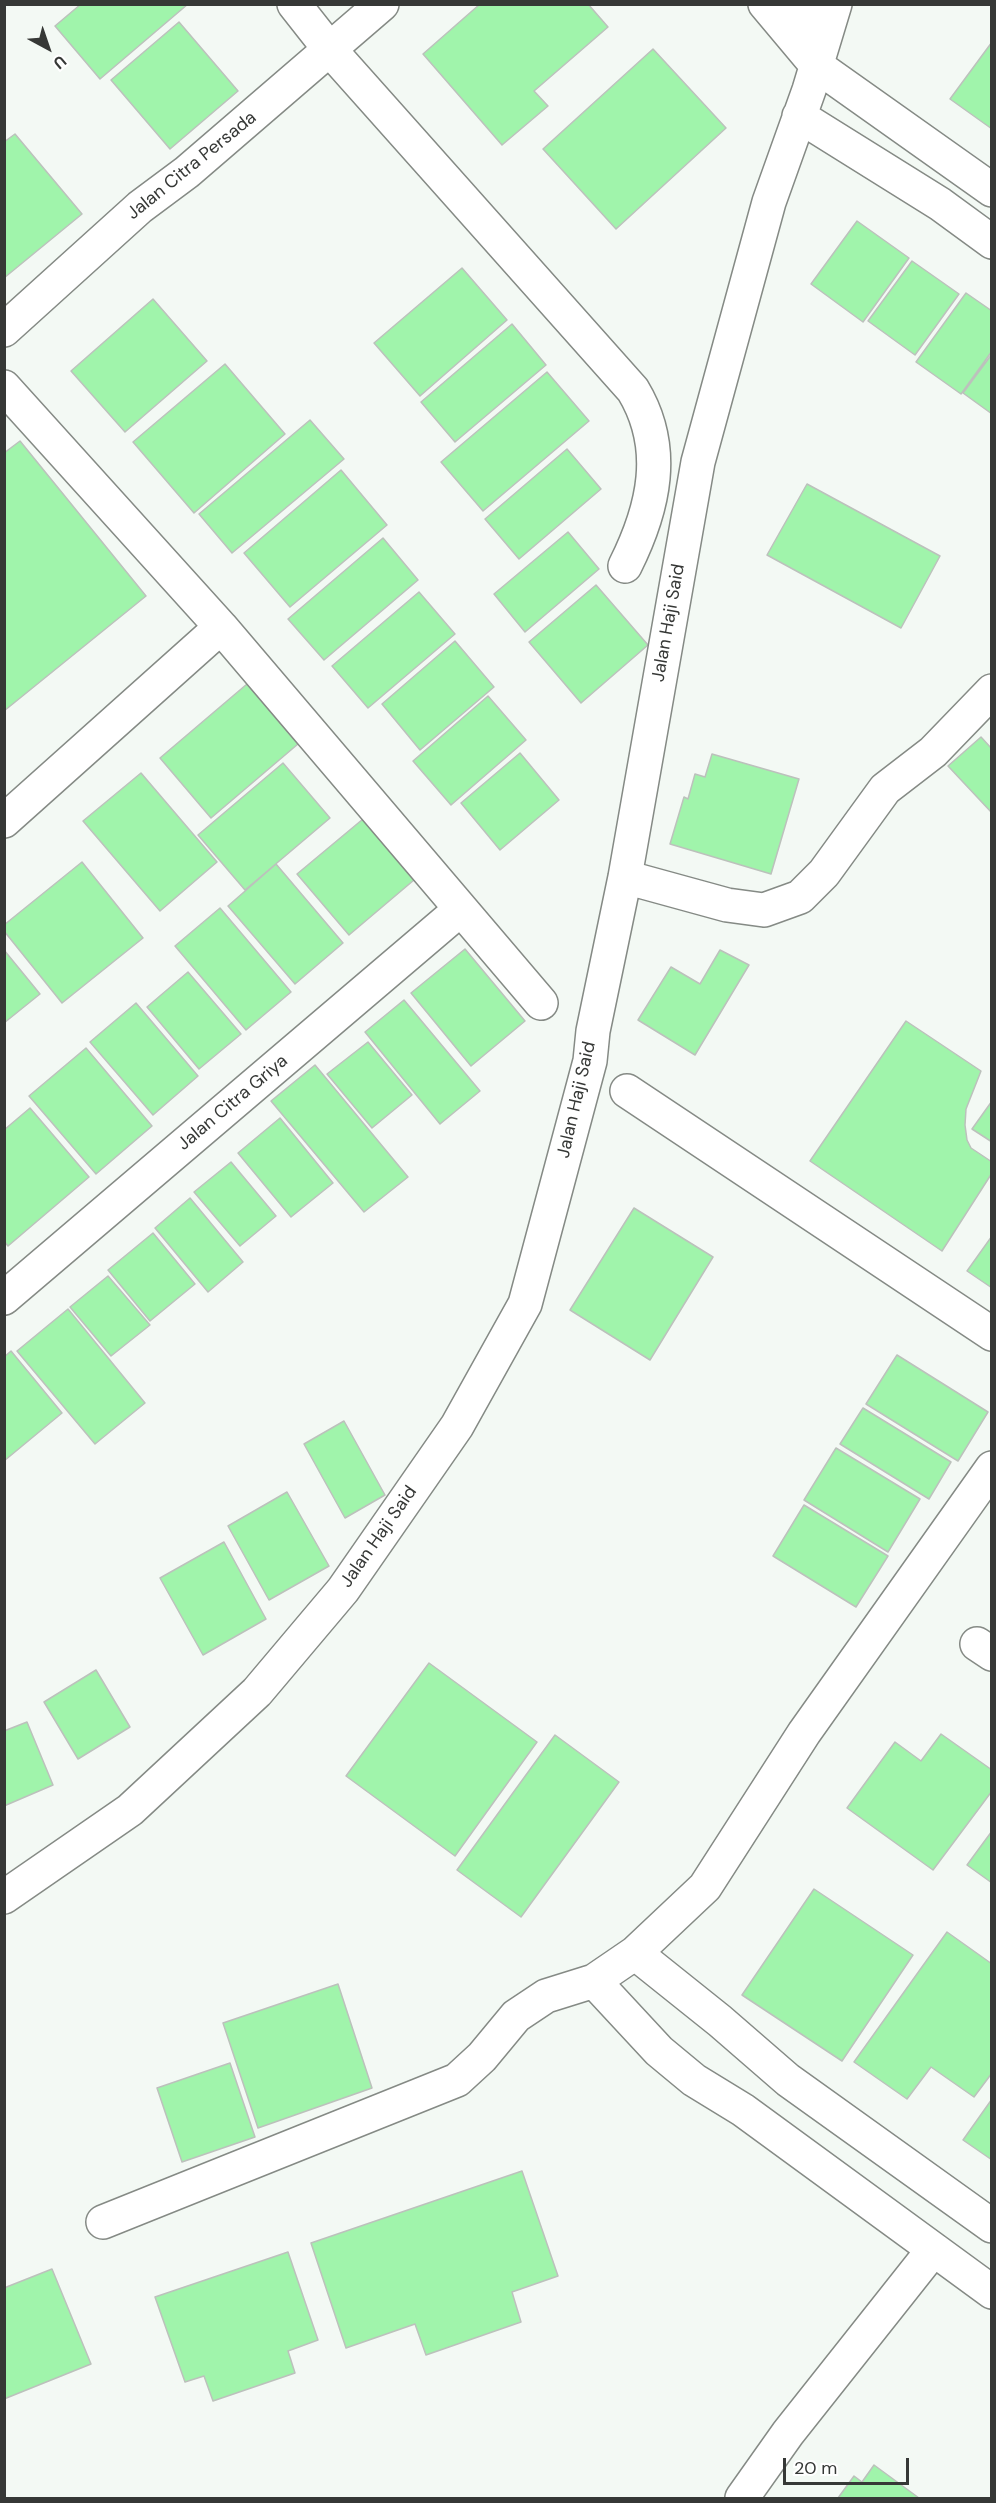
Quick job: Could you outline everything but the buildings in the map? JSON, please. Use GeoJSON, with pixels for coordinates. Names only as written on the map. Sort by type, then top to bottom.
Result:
{"type":"FeatureCollection","features":[{"type":"Feature","properties":{"kind":"street"},"geometry":{"type":"LineString","coordinates":[[294,4],[331,51],[633,390],[645,410],[652,436],[655,470],[638,540],[625,566]]}},
{"type":"Feature","properties":{"kind":"street","name":"Jalan Citra Persada"},"geometry":{"type":"LineString","coordinates":[[4,330],[140,207],[187,172],[331,51],[382,4]]}},
{"type":"Feature","properties":{"kind":"street"},"geometry":{"type":"LineString","coordinates":[[765,4],[992,190]]}},
{"type":"Feature","properties":{"kind":"street"},"geometry":{"type":"LineString","coordinates":[[799,4],[821,51]]}},
{"type":"Feature","properties":{"kind":"street","name":"Jalan Haji Said"},"geometry":{"type":"LineString","coordinates":[[4,1897],[130,1810],[257,1692],[343,1590],[457,1426],[525,1304],[590,1060],[593,1031],[625,877],[698,462],[769,202],[835,4]]}},
{"type":"Feature","properties":{"kind":"street"},"geometry":{"type":"LineString","coordinates":[[799,116],[940,204],[992,242]]}},
{"type":"Feature","properties":{"kind":"street"},"geometry":{"type":"LineString","coordinates":[[4,387],[221,627],[542,1003]]}},
{"type":"Feature","properties":{"kind":"street"},"geometry":{"type":"LineString","coordinates":[[4,821],[221,627]]}},
{"type":"Feature","properties":{"kind":"street"},"geometry":{"type":"LineString","coordinates":[[625,877],[727,905],[764,910],[800,897],[824,873],[885,789],[933,752],[992,690]]}},
{"type":"Feature","properties":{"kind":"street","name":"Jalan Citra Griya"},"geometry":{"type":"LineString","coordinates":[[4,1298],[461,909]]}},
{"type":"Feature","properties":{"kind":"street"},"geometry":{"type":"LineString","coordinates":[[627,1091],[992,1334]]}},
{"type":"Feature","properties":{"kind":"street"},"geometry":{"type":"LineString","coordinates":[[103,2222],[457,2080],[482,2057],[516,2016],[546,1996],[594,1981],[635,1953],[705,1887],[804,1733],[992,1468]]}},
{"type":"Feature","properties":{"kind":"street"},"geometry":{"type":"LineString","coordinates":[[635,1953],[720,2021],[788,2080],[992,2226]]}},
{"type":"Feature","properties":{"kind":"street"},"geometry":{"type":"LineString","coordinates":[[594,1981],[659,2051],[694,2080],[743,2110],[992,2292]]}},
{"type":"Feature","properties":{"kind":"street"},"geometry":{"type":"LineString","coordinates":[[742,2499],[788,2433],[933,2250]]}}]}
